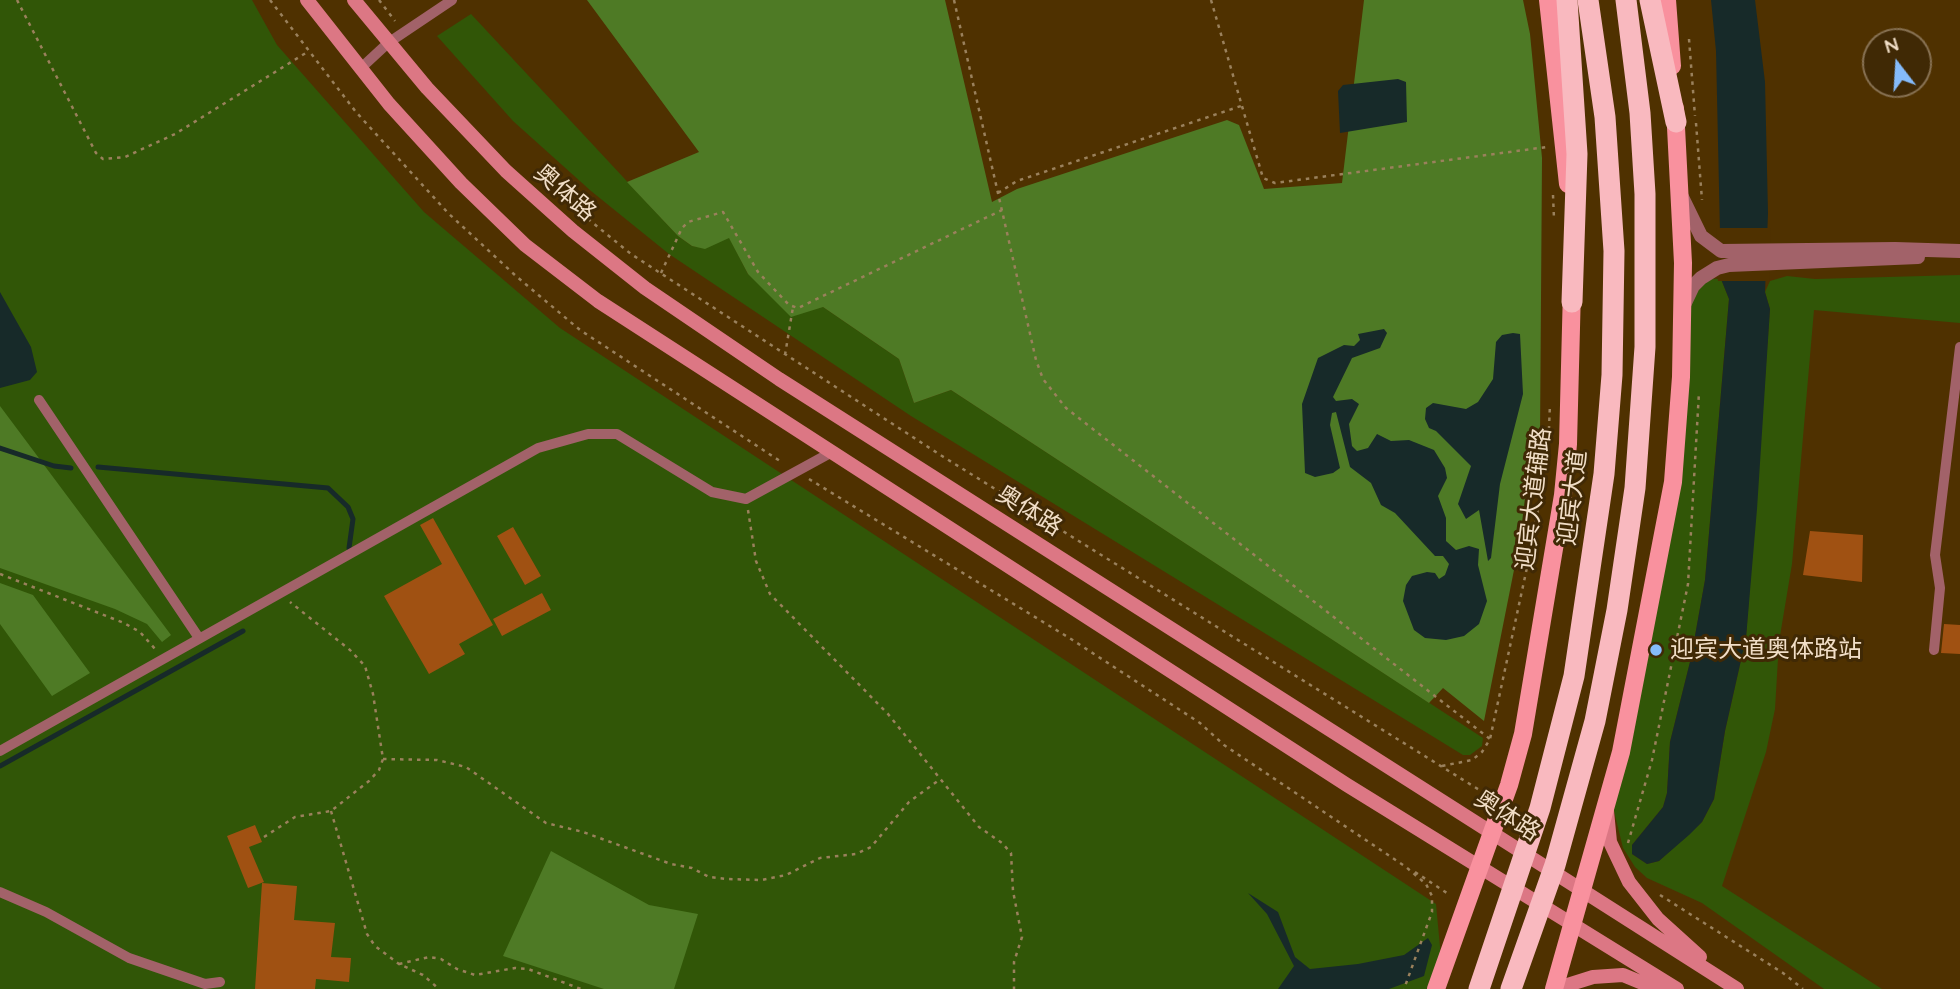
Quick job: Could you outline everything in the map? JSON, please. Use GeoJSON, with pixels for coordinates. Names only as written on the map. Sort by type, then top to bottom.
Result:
{"type":"FeatureCollection","features":[{"type":"Feature","properties":{"kind":"highway"},"geometry":{"type":"LineString","coordinates":[[1567,0],[1574,75],[1577,154],[1572,302]]}},
{"type":"Feature","properties":{"kind":"highway","name":"迎宾大道"},"geometry":{"type":"LineString","coordinates":[[1479,989],[1540,808],[1574,676],[1604,474],[1612,375],[1614,251],[1605,117],[1588,0]]}},
{"type":"Feature","properties":{"kind":"highway"},"geometry":{"type":"LineString","coordinates":[[1511,989],[1555,866],[1595,721],[1618,611],[1635,488],[1645,347],[1645,194],[1640,113],[1626,0]]}},
{"type":"Feature","properties":{"kind":"highway"},"geometry":{"type":"LineString","coordinates":[[1650,0],[1676,122]]}},
{"type":"Feature","properties":{"kind":"main road"},"geometry":{"type":"LineString","coordinates":[[307,0],[389,104],[461,183],[525,245],[598,300],[1332,776],[1677,989]]}},
{"type":"Feature","properties":{"kind":"main road","name":"奥体路"},"geometry":{"type":"LineString","coordinates":[[354,0],[388,43],[506,171],[573,231],[645,288],[779,379],[1733,986]]}},
{"type":"Feature","properties":{"kind":"main road","name":"迎宾大道辅路"},"geometry":{"type":"LineString","coordinates":[[1436,989],[1502,804],[1523,734],[1563,495],[1568,444],[1572,302],[1565,145],[1548,0]]}},
{"type":"Feature","properties":{"kind":"main road"},"geometry":{"type":"LineString","coordinates":[[1555,989],[1606,811],[1638,677],[1667,526],[1681,377],[1682,197],[1667,0]]}},
{"type":"Feature","properties":{"kind":"main road"},"geometry":{"type":"LineString","coordinates":[[1606,811],[1610,842],[1629,882],[1658,919],[1733,986]]}},
{"type":"Feature","properties":{"kind":"main road"},"geometry":{"type":"LineString","coordinates":[[1555,989],[1593,977],[1623,975],[1657,989]]}},
{"type":"Feature","properties":{"kind":"street"},"geometry":{"type":"LineString","coordinates":[[1682,197],[1701,236],[1721,251],[1895,248],[1960,252]]}},
{"type":"Feature","properties":{"kind":"street"},"geometry":{"type":"LineString","coordinates":[[1682,310],[1693,286],[1703,276],[1729,265],[1894,259],[1960,252]]}},
{"type":"Feature","properties":{"kind":"lane"},"geometry":{"type":"LineString","coordinates":[[361,68],[388,43],[452,0]]}},
{"type":"Feature","properties":{"kind":"lane"},"geometry":{"type":"LineString","coordinates":[[1934,650],[1940,588],[1935,555],[1960,347]]}},
{"type":"Feature","properties":{"kind":"lane"},"geometry":{"type":"LineString","coordinates":[[39,400],[199,638]]}},
{"type":"Feature","properties":{"kind":"lane"},"geometry":{"type":"LineString","coordinates":[[0,751],[538,447],[588,434],[617,434],[712,492],[746,499],[832,452]]}},
{"type":"Feature","properties":{"kind":"lane"},"geometry":{"type":"LineString","coordinates":[[0,892],[46,912],[139,962],[205,984],[220,982]]}},
{"type":"Feature","properties":{"kind":"path"},"geometry":{"type":"LineString","coordinates":[[17,0],[96,153],[103,159],[125,158],[175,134],[309,51]]}},
{"type":"Feature","properties":{"kind":"path"},"geometry":{"type":"LineString","coordinates":[[379,0],[403,32]]}},
{"type":"Feature","properties":{"kind":"path"},"geometry":{"type":"LineString","coordinates":[[954,0],[1036,360],[1043,379],[1066,408],[1490,739]]}},
{"type":"Feature","properties":{"kind":"path"},"geometry":{"type":"LineString","coordinates":[[1211,0],[1264,178],[1275,183],[1551,147]]}},
{"type":"Feature","properties":{"kind":"path"},"geometry":{"type":"LineString","coordinates":[[1689,37],[1702,203]]}},
{"type":"Feature","properties":{"kind":"path"},"geometry":{"type":"LineString","coordinates":[[998,193],[1017,181],[1242,106]]}},
{"type":"Feature","properties":{"kind":"path"},"geometry":{"type":"LineString","coordinates":[[1553,184],[1554,221]]}},
{"type":"Feature","properties":{"kind":"path"},"geometry":{"type":"LineString","coordinates":[[546,185],[631,254],[785,355],[942,456],[1502,804]]}},
{"type":"Feature","properties":{"kind":"path"},"geometry":{"type":"LineString","coordinates":[[793,307],[807,305],[1002,210]]}},
{"type":"Feature","properties":{"kind":"path"},"geometry":{"type":"LineString","coordinates":[[661,273],[682,228],[688,222],[723,212],[758,272],[793,307]]}},
{"type":"Feature","properties":{"kind":"path"},"geometry":{"type":"LineString","coordinates":[[785,355],[793,307]]}},
{"type":"Feature","properties":{"kind":"path"},"geometry":{"type":"LineString","coordinates":[[1628,846],[1653,760],[1688,584],[1699,386]]}},
{"type":"Feature","properties":{"kind":"path"},"geometry":{"type":"LineString","coordinates":[[1441,766],[1472,760],[1482,752],[1490,739],[1531,549],[1548,452],[1550,401]]}},
{"type":"Feature","properties":{"kind":"path"},"geometry":{"type":"LineString","coordinates":[[746,499],[756,561],[770,594],[888,714],[979,827],[1011,853],[1013,891],[1022,937],[1014,962],[1014,989]]}},
{"type":"Feature","properties":{"kind":"path"},"geometry":{"type":"LineString","coordinates":[[0,574],[124,623],[140,632],[163,659]]}},
{"type":"Feature","properties":{"kind":"path"},"geometry":{"type":"LineString","coordinates":[[264,837],[295,817],[331,811],[363,787],[379,770],[383,759],[373,694],[365,666],[350,650],[298,610],[281,592]]}},
{"type":"Feature","properties":{"kind":"path"},"geometry":{"type":"LineString","coordinates":[[1071,639],[1200,723],[1224,745],[1406,867],[1426,884],[1432,896],[1432,912],[1404,989]]}},
{"type":"Feature","properties":{"kind":"path"},"geometry":{"type":"LineString","coordinates":[[383,759],[437,760],[466,768],[546,823],[583,832],[709,877],[727,879],[762,880],[786,875],[820,858],[856,855],[872,847],[909,802],[939,780]]}},
{"type":"Feature","properties":{"kind":"path"},"geometry":{"type":"LineString","coordinates":[[331,811],[364,927],[375,946],[399,964],[423,975],[439,989]]}},
{"type":"Feature","properties":{"kind":"path"},"geometry":{"type":"LineString","coordinates":[[1657,893],[1783,973],[1803,989]]}},
{"type":"Feature","properties":{"kind":"path"},"geometry":{"type":"LineString","coordinates":[[399,964],[429,957],[441,959],[457,969],[475,975],[515,968],[528,969],[581,989]]}},
{"type":"Feature","properties":{"kind":"green space"},"geometry":{"type":"Polygon","coordinates":[[[0,0],[252,0],[277,45],[424,212],[560,328],[1436,904],[1444,989],[0,989],[0,0]]]}},
{"type":"Feature","properties":{"kind":"green space"},"geometry":{"type":"Polygon","coordinates":[[[587,0],[945,0],[992,202],[1017,189],[1227,120],[1239,125],[1264,189],[1342,183],[1364,0],[1523,0],[1530,34],[1542,158],[1540,439],[1484,721],[1443,688],[1429,703],[951,390],[914,403],[899,359],[823,307],[791,317],[748,274],[729,238],[705,249],[692,246],[678,236],[627,182],[699,152],[587,0]]]}},
{"type":"Feature","properties":{"kind":"green space"},"geometry":{"type":"Polygon","coordinates":[[[471,14],[678,236],[692,246],[705,248],[729,237],[748,274],[823,307],[899,359],[914,403],[951,390],[1483,738],[1482,746],[1470,755],[1463,755],[911,416],[669,254],[591,191],[513,121],[437,36],[471,14]]]}},
{"type":"Feature","properties":{"kind":"green space"},"geometry":{"type":"Polygon","coordinates":[[[1960,275],[1960,323],[1814,310],[1792,564],[1779,642],[1775,709],[1766,752],[1722,886],[1882,989],[1824,989],[1702,903],[1647,878],[1635,867],[1623,848],[1611,799],[1659,570],[1680,284],[1699,278],[1721,279],[1729,299],[1705,580],[1691,658],[1670,742],[1667,793],[1663,807],[1632,845],[1632,854],[1647,864],[1659,861],[1702,822],[1714,799],[1725,731],[1746,638],[1770,309],[1765,292],[1770,281],[1787,276],[1815,279],[1960,275]]]}},
{"type":"Feature","properties":{"kind":"green space"},"geometry":{"type":"Polygon","coordinates":[[[0,406],[171,635],[162,642],[147,624],[115,609],[0,568],[0,406]]]}},
{"type":"Feature","properties":{"kind":"green space"},"geometry":{"type":"Polygon","coordinates":[[[0,583],[33,595],[90,673],[52,696],[0,624],[0,583]]]}},
{"type":"Feature","properties":{"kind":"green space"},"geometry":{"type":"Polygon","coordinates":[[[551,851],[649,905],[698,914],[674,989],[604,989],[503,956],[551,851]]]}},
{"type":"Feature","properties":{"kind":"water"},"geometry":{"type":"Polygon","coordinates":[[[1711,0],[1755,0],[1765,82],[1768,213],[1765,292],[1770,309],[1757,509],[1746,638],[1725,731],[1714,799],[1702,822],[1689,835],[1659,861],[1647,864],[1632,854],[1632,845],[1663,807],[1667,793],[1670,742],[1691,658],[1705,580],[1729,299],[1721,279],[1716,51],[1711,0]]]}},
{"type":"Feature","properties":{"kind":"water"},"geometry":{"type":"Polygon","coordinates":[[[1398,79],[1406,82],[1407,122],[1340,133],[1338,91],[1343,85],[1398,79]]]}},
{"type":"Feature","properties":{"kind":"water"},"geometry":{"type":"Polygon","coordinates":[[[0,292],[31,347],[37,372],[30,380],[0,388],[0,292]]]}},
{"type":"Feature","properties":{"kind":"water"},"geometry":{"type":"Polygon","coordinates":[[[1384,329],[1387,333],[1380,348],[1352,358],[1333,397],[1336,401],[1352,399],[1359,404],[1349,424],[1352,446],[1357,451],[1368,448],[1377,434],[1391,441],[1409,440],[1434,450],[1445,468],[1447,478],[1438,496],[1446,518],[1446,541],[1456,550],[1469,546],[1479,549],[1478,565],[1487,601],[1479,624],[1464,636],[1446,640],[1425,638],[1414,630],[1403,601],[1406,585],[1412,576],[1427,572],[1435,573],[1439,579],[1445,575],[1449,564],[1443,556],[1435,556],[1395,513],[1381,505],[1371,483],[1350,467],[1336,412],[1332,413],[1330,425],[1340,468],[1333,473],[1315,477],[1305,473],[1302,404],[1318,358],[1344,345],[1354,346],[1360,340],[1358,334],[1384,329]]]}},
{"type":"Feature","properties":{"kind":"water"},"geometry":{"type":"Polygon","coordinates":[[[1520,334],[1523,394],[1500,484],[1491,558],[1488,561],[1479,510],[1466,519],[1458,504],[1471,466],[1436,431],[1429,428],[1425,419],[1426,408],[1433,403],[1466,409],[1478,402],[1493,379],[1496,342],[1502,335],[1520,334]]]}},
{"type":"Feature","properties":{"kind":"water"},"geometry":{"type":"Polygon","coordinates":[[[1248,893],[1278,912],[1295,957],[1310,969],[1358,964],[1404,955],[1428,938],[1432,945],[1424,976],[1389,989],[1278,989],[1294,966],[1267,914],[1248,893]]]}},
{"type":"Feature","properties":{"kind":"pier"},"geometry":{"type":"Polygon","coordinates":[[[1716,228],[1771,228],[1769,281],[1718,281],[1716,228]]]}},
{"type":"Feature","properties":{"kind":"building"},"geometry":{"type":"Polygon","coordinates":[[[433,518],[493,625],[459,644],[465,654],[429,674],[384,596],[442,564],[420,525],[433,518]]]}},
{"type":"Feature","properties":{"kind":"building"},"geometry":{"type":"Polygon","coordinates":[[[513,527],[541,576],[525,585],[497,536],[513,527]]]}},
{"type":"Feature","properties":{"kind":"building"},"geometry":{"type":"Polygon","coordinates":[[[1810,531],[1863,535],[1862,582],[1803,575],[1810,531]]]}},
{"type":"Feature","properties":{"kind":"building"},"geometry":{"type":"Polygon","coordinates":[[[542,593],[551,610],[502,636],[493,619],[542,593]]]}},
{"type":"Feature","properties":{"kind":"building"},"geometry":{"type":"Polygon","coordinates":[[[1944,624],[1960,625],[1960,654],[1941,653],[1944,624]]]}},
{"type":"Feature","properties":{"kind":"building"},"geometry":{"type":"Polygon","coordinates":[[[255,825],[262,842],[249,847],[264,882],[248,888],[227,836],[255,825]]]}},
{"type":"Feature","properties":{"kind":"building"},"geometry":{"type":"Polygon","coordinates":[[[262,883],[297,886],[294,920],[335,923],[331,957],[351,958],[349,982],[316,979],[315,989],[255,989],[262,883]]]}},
{"type":"Feature","properties":{"kind":"waterway"},"geometry":{"type":"LineString","coordinates":[[0,448],[54,466],[71,468]]}},
{"type":"Feature","properties":{"kind":"waterway"},"geometry":{"type":"LineString","coordinates":[[98,467],[328,488],[348,507],[353,519],[349,548]]}},
{"type":"Feature","properties":{"kind":"waterway"},"geometry":{"type":"LineString","coordinates":[[0,766],[243,631]]}},
{"type":"Feature","properties":{"kind":"place","name":"迎宾大道奥体路站"},"geometry":{"type":"Point","coordinates":[1656,650]}}]}
